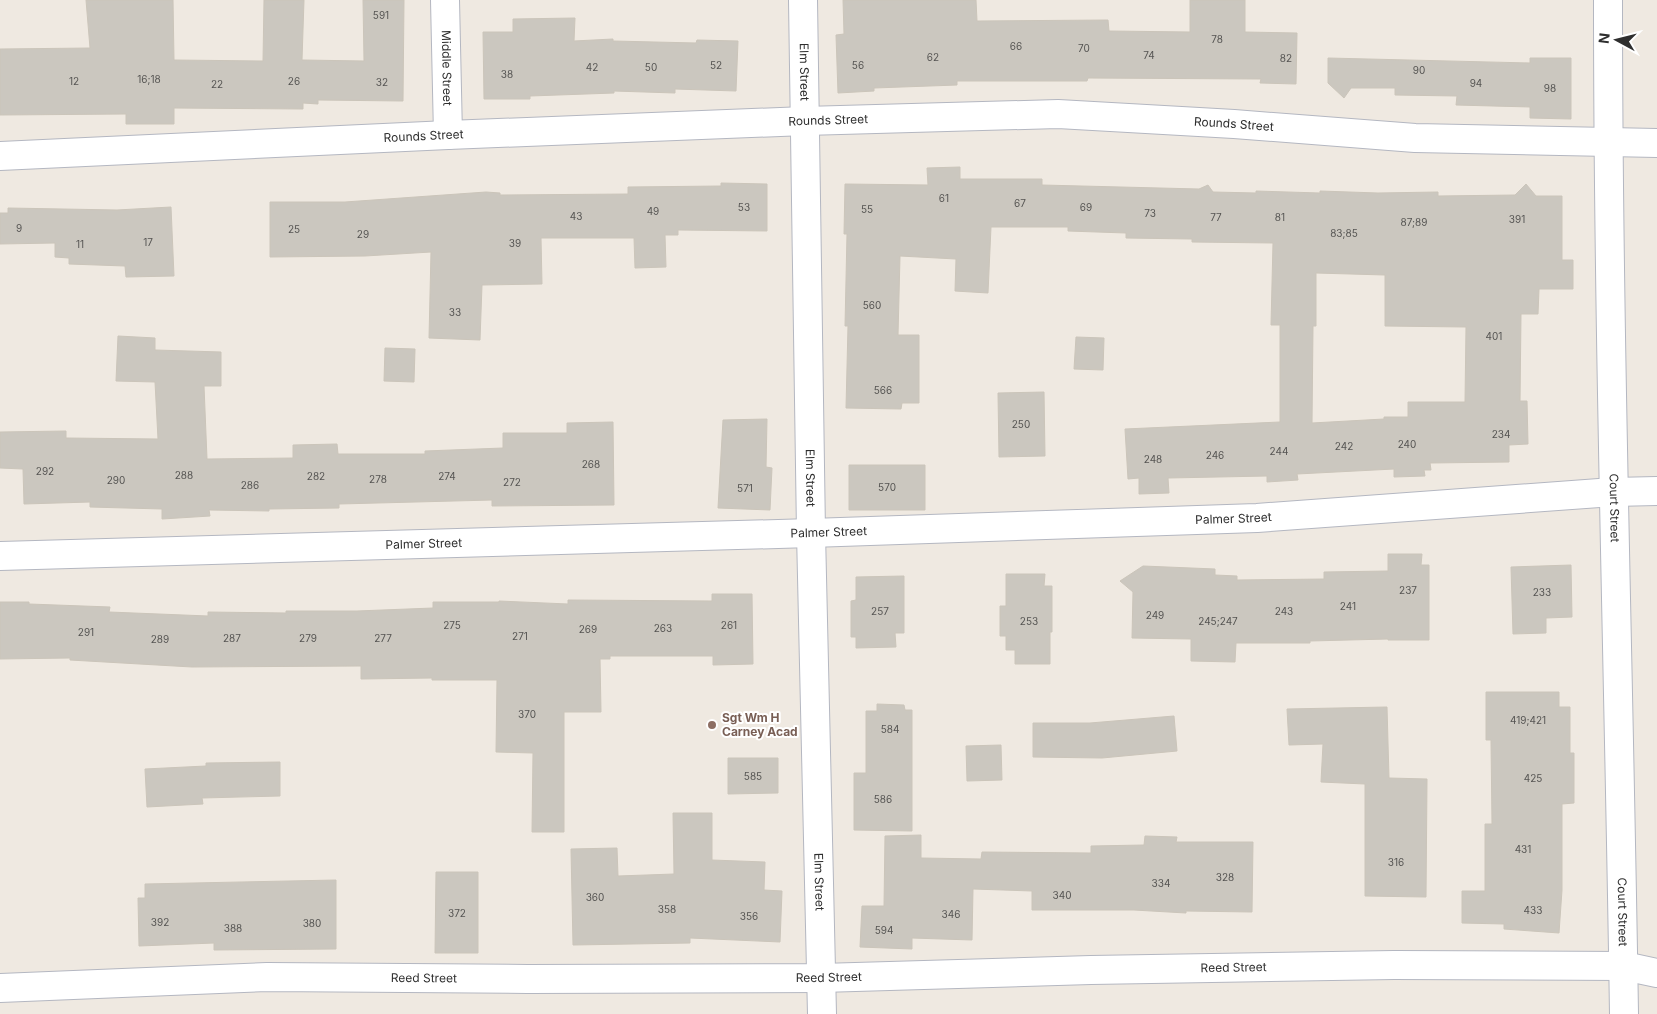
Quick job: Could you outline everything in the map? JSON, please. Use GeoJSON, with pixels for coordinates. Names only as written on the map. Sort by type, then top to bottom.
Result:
{"type":"FeatureCollection","features":[{"type":"Feature","properties":{"kind":"street","name":"Middle Street"},"geometry":{"type":"LineString","coordinates":[[444,0],[448,134]]}},
{"type":"Feature","properties":{"kind":"street","name":"Elm Street"},"geometry":{"type":"LineString","coordinates":[[803,0],[811,533],[822,1014]]}},
{"type":"Feature","properties":{"kind":"street","name":"Court Street"},"geometry":{"type":"LineString","coordinates":[[1608,0],[1613,492],[1624,1014]]}},
{"type":"Feature","properties":{"kind":"street","name":"Rounds Street"},"geometry":{"type":"LineString","coordinates":[[0,156],[448,134],[1058,114],[1234,124],[1416,138],[1657,144]]}},
{"type":"Feature","properties":{"kind":"street","name":"Palmer Street"},"geometry":{"type":"LineString","coordinates":[[0,556],[1258,518],[1613,492],[1657,491]]}},
{"type":"Feature","properties":{"kind":"street","name":"Reed Street"},"geometry":{"type":"LineString","coordinates":[[0,988],[268,977],[528,979],[821,978],[1101,970],[1384,965],[1624,966],[1657,974]]}},
{"type":"Feature","properties":{"kind":"building"},"geometry":{"type":"Polygon","coordinates":[[[86,0],[173,0],[174,60],[263,61],[264,0],[304,0],[302,60],[364,61],[363,0],[404,0],[403,101],[318,100],[318,104],[303,103],[303,109],[174,108],[174,124],[126,124],[126,114],[0,115],[0,49],[90,48],[86,0]]]}},
{"type":"Feature","properties":{"kind":"building"},"geometry":{"type":"Polygon","coordinates":[[[843,0],[976,0],[977,21],[1108,20],[1109,31],[1190,32],[1190,0],[1245,0],[1245,32],[1297,33],[1296,84],[1260,83],[1261,79],[1088,78],[1087,81],[957,81],[957,85],[874,88],[874,91],[838,93],[836,35],[844,34],[843,0]]]}},
{"type":"Feature","properties":{"kind":"building"},"geometry":{"type":"Polygon","coordinates":[[[575,18],[574,41],[613,39],[613,41],[696,43],[697,40],[738,41],[736,91],[675,89],[675,93],[614,91],[614,93],[530,96],[530,99],[484,99],[483,32],[513,32],[513,19],[575,18]]]}},
{"type":"Feature","properties":{"kind":"building"},"geometry":{"type":"Polygon","coordinates":[[[1328,58],[1530,63],[1530,58],[1571,58],[1571,119],[1530,118],[1530,107],[1456,105],[1457,96],[1395,95],[1395,88],[1351,88],[1344,98],[1328,83],[1328,58]]]}},
{"type":"Feature","properties":{"kind":"building"},"geometry":{"type":"Polygon","coordinates":[[[960,167],[960,179],[1042,179],[1042,185],[1199,189],[1208,185],[1213,192],[1438,192],[1438,196],[1515,195],[1526,184],[1536,196],[1562,196],[1562,260],[1573,260],[1573,289],[1539,289],[1538,314],[1521,314],[1520,401],[1527,401],[1528,444],[1509,445],[1509,462],[1430,463],[1431,470],[1424,470],[1425,476],[1394,477],[1394,469],[1297,474],[1298,480],[1267,482],[1267,476],[1168,478],[1169,493],[1139,494],[1139,478],[1128,479],[1125,429],[1280,422],[1280,325],[1271,325],[1273,243],[1192,242],[1192,239],[1126,238],[1126,233],[1068,231],[1068,227],[991,227],[988,293],[955,291],[956,259],[900,256],[898,335],[919,335],[919,403],[902,403],[901,409],[846,408],[848,326],[845,326],[847,234],[844,234],[845,184],[928,185],[927,168],[960,167]],[[1316,273],[1316,326],[1313,326],[1312,423],[1408,417],[1408,402],[1465,402],[1466,327],[1385,326],[1385,275],[1316,273]]]}},
{"type":"Feature","properties":{"kind":"building"},"geometry":{"type":"Polygon","coordinates":[[[721,183],[767,184],[767,231],[678,230],[678,235],[665,235],[666,267],[635,268],[634,238],[541,238],[542,284],[482,285],[480,340],[429,338],[431,252],[365,256],[270,257],[270,202],[345,202],[486,192],[500,193],[500,195],[628,194],[628,187],[721,186],[721,183]]]}},
{"type":"Feature","properties":{"kind":"building"},"geometry":{"type":"Polygon","coordinates":[[[171,207],[174,276],[126,277],[125,266],[69,264],[69,258],[55,257],[55,243],[0,244],[0,213],[8,213],[8,208],[117,210],[171,207]]]}},
{"type":"Feature","properties":{"kind":"building"},"geometry":{"type":"Polygon","coordinates":[[[118,336],[155,338],[155,350],[221,352],[221,386],[204,386],[207,459],[293,458],[293,445],[337,444],[338,454],[425,454],[425,451],[503,448],[503,433],[567,433],[567,423],[613,422],[614,505],[492,506],[492,500],[339,504],[339,508],[269,509],[269,511],[209,510],[210,516],[162,519],[162,509],[90,507],[90,502],[24,504],[23,469],[0,468],[0,432],[66,431],[66,438],[158,439],[155,382],[116,381],[118,336]]]}},
{"type":"Feature","properties":{"kind":"building"},"geometry":{"type":"Polygon","coordinates":[[[1076,337],[1104,338],[1103,370],[1074,369],[1076,337]]]}},
{"type":"Feature","properties":{"kind":"building"},"geometry":{"type":"Polygon","coordinates":[[[385,348],[415,349],[414,382],[384,381],[385,348]]]}},
{"type":"Feature","properties":{"kind":"building"},"geometry":{"type":"Polygon","coordinates":[[[1044,392],[1045,456],[999,457],[998,393],[1044,392]]]}},
{"type":"Feature","properties":{"kind":"building"},"geometry":{"type":"Polygon","coordinates":[[[767,419],[766,467],[772,468],[770,510],[718,508],[723,420],[767,419]]]}},
{"type":"Feature","properties":{"kind":"building"},"geometry":{"type":"Polygon","coordinates":[[[849,465],[925,465],[925,510],[849,510],[849,465]]]}},
{"type":"Feature","properties":{"kind":"building"},"geometry":{"type":"Polygon","coordinates":[[[1388,554],[1422,554],[1421,565],[1429,565],[1429,640],[1388,639],[1310,641],[1310,643],[1236,643],[1235,662],[1191,661],[1191,639],[1132,638],[1133,592],[1120,581],[1143,566],[1215,569],[1215,575],[1237,576],[1237,580],[1324,579],[1324,572],[1388,571],[1388,554]]]}},
{"type":"Feature","properties":{"kind":"building"},"geometry":{"type":"Polygon","coordinates":[[[1571,565],[1572,617],[1546,618],[1546,633],[1513,634],[1511,567],[1571,565]]]}},
{"type":"Feature","properties":{"kind":"building"},"geometry":{"type":"Polygon","coordinates":[[[1006,574],[1045,574],[1044,586],[1052,586],[1050,664],[1015,664],[1015,650],[1006,650],[1006,636],[1000,636],[1000,606],[1006,606],[1006,574]]]}},
{"type":"Feature","properties":{"kind":"building"},"geometry":{"type":"Polygon","coordinates":[[[904,576],[904,633],[895,633],[896,647],[856,648],[856,637],[851,637],[851,601],[856,600],[856,577],[904,576]]]}},
{"type":"Feature","properties":{"kind":"building"},"geometry":{"type":"Polygon","coordinates":[[[712,594],[752,594],[753,664],[713,665],[713,656],[610,656],[610,659],[600,659],[601,712],[564,712],[564,832],[532,832],[533,753],[496,752],[497,680],[432,680],[432,678],[361,679],[361,666],[192,667],[70,660],[70,658],[0,659],[0,602],[110,607],[109,612],[208,616],[208,612],[286,613],[286,611],[433,608],[433,602],[499,601],[568,604],[568,600],[712,601],[712,594]]]}},
{"type":"Feature","properties":{"kind":"building"},"geometry":{"type":"Polygon","coordinates":[[[1486,692],[1559,692],[1559,707],[1570,707],[1570,753],[1574,753],[1574,803],[1562,804],[1562,890],[1559,933],[1504,929],[1504,924],[1462,923],[1462,891],[1485,891],[1485,824],[1492,824],[1491,740],[1486,740],[1486,692]]]}},
{"type":"Feature","properties":{"kind":"building"},"geometry":{"type":"Polygon","coordinates":[[[877,704],[904,705],[905,710],[912,710],[912,831],[854,830],[854,773],[866,773],[866,711],[877,711],[877,704]]]}},
{"type":"Feature","properties":{"kind":"building"},"geometry":{"type":"Polygon","coordinates":[[[1387,707],[1389,778],[1427,779],[1426,897],[1365,896],[1365,784],[1321,782],[1323,744],[1289,745],[1287,709],[1387,707]]]}},
{"type":"Feature","properties":{"kind":"building"},"geometry":{"type":"Polygon","coordinates":[[[1174,716],[1177,751],[1102,758],[1033,757],[1033,723],[1090,723],[1174,716]]]}},
{"type":"Feature","properties":{"kind":"building"},"geometry":{"type":"Polygon","coordinates":[[[1001,745],[1002,780],[967,781],[966,746],[1001,745]]]}},
{"type":"Feature","properties":{"kind":"building"},"geometry":{"type":"Polygon","coordinates":[[[728,758],[778,758],[778,793],[728,794],[728,758]]]}},
{"type":"Feature","properties":{"kind":"building"},"geometry":{"type":"Polygon","coordinates":[[[280,762],[280,796],[202,798],[203,804],[147,807],[145,769],[206,766],[206,763],[280,762]]]}},
{"type":"Feature","properties":{"kind":"building"},"geometry":{"type":"Polygon","coordinates":[[[673,813],[712,813],[712,860],[765,862],[764,890],[782,891],[780,942],[690,938],[690,943],[573,945],[571,849],[617,848],[618,876],[674,874],[673,813]]]}},
{"type":"Feature","properties":{"kind":"building"},"geometry":{"type":"Polygon","coordinates":[[[921,835],[921,858],[981,859],[982,852],[1091,853],[1091,846],[1144,845],[1145,836],[1177,837],[1176,842],[1253,842],[1252,912],[1186,911],[1186,913],[1134,910],[1032,910],[1032,891],[973,889],[972,940],[912,938],[912,949],[860,947],[862,906],[884,906],[885,836],[921,835]]]}},
{"type":"Feature","properties":{"kind":"building"},"geometry":{"type":"Polygon","coordinates":[[[436,872],[478,872],[478,953],[435,953],[436,872]]]}},
{"type":"Feature","properties":{"kind":"building"},"geometry":{"type":"Polygon","coordinates":[[[336,880],[336,949],[214,950],[214,943],[139,946],[138,898],[145,898],[145,884],[336,880]]]}},
{"type":"Feature","properties":{"kind":"place","name":"Sgt Wm H Carney Acad"},"geometry":{"type":"Point","coordinates":[712,725]}}]}
